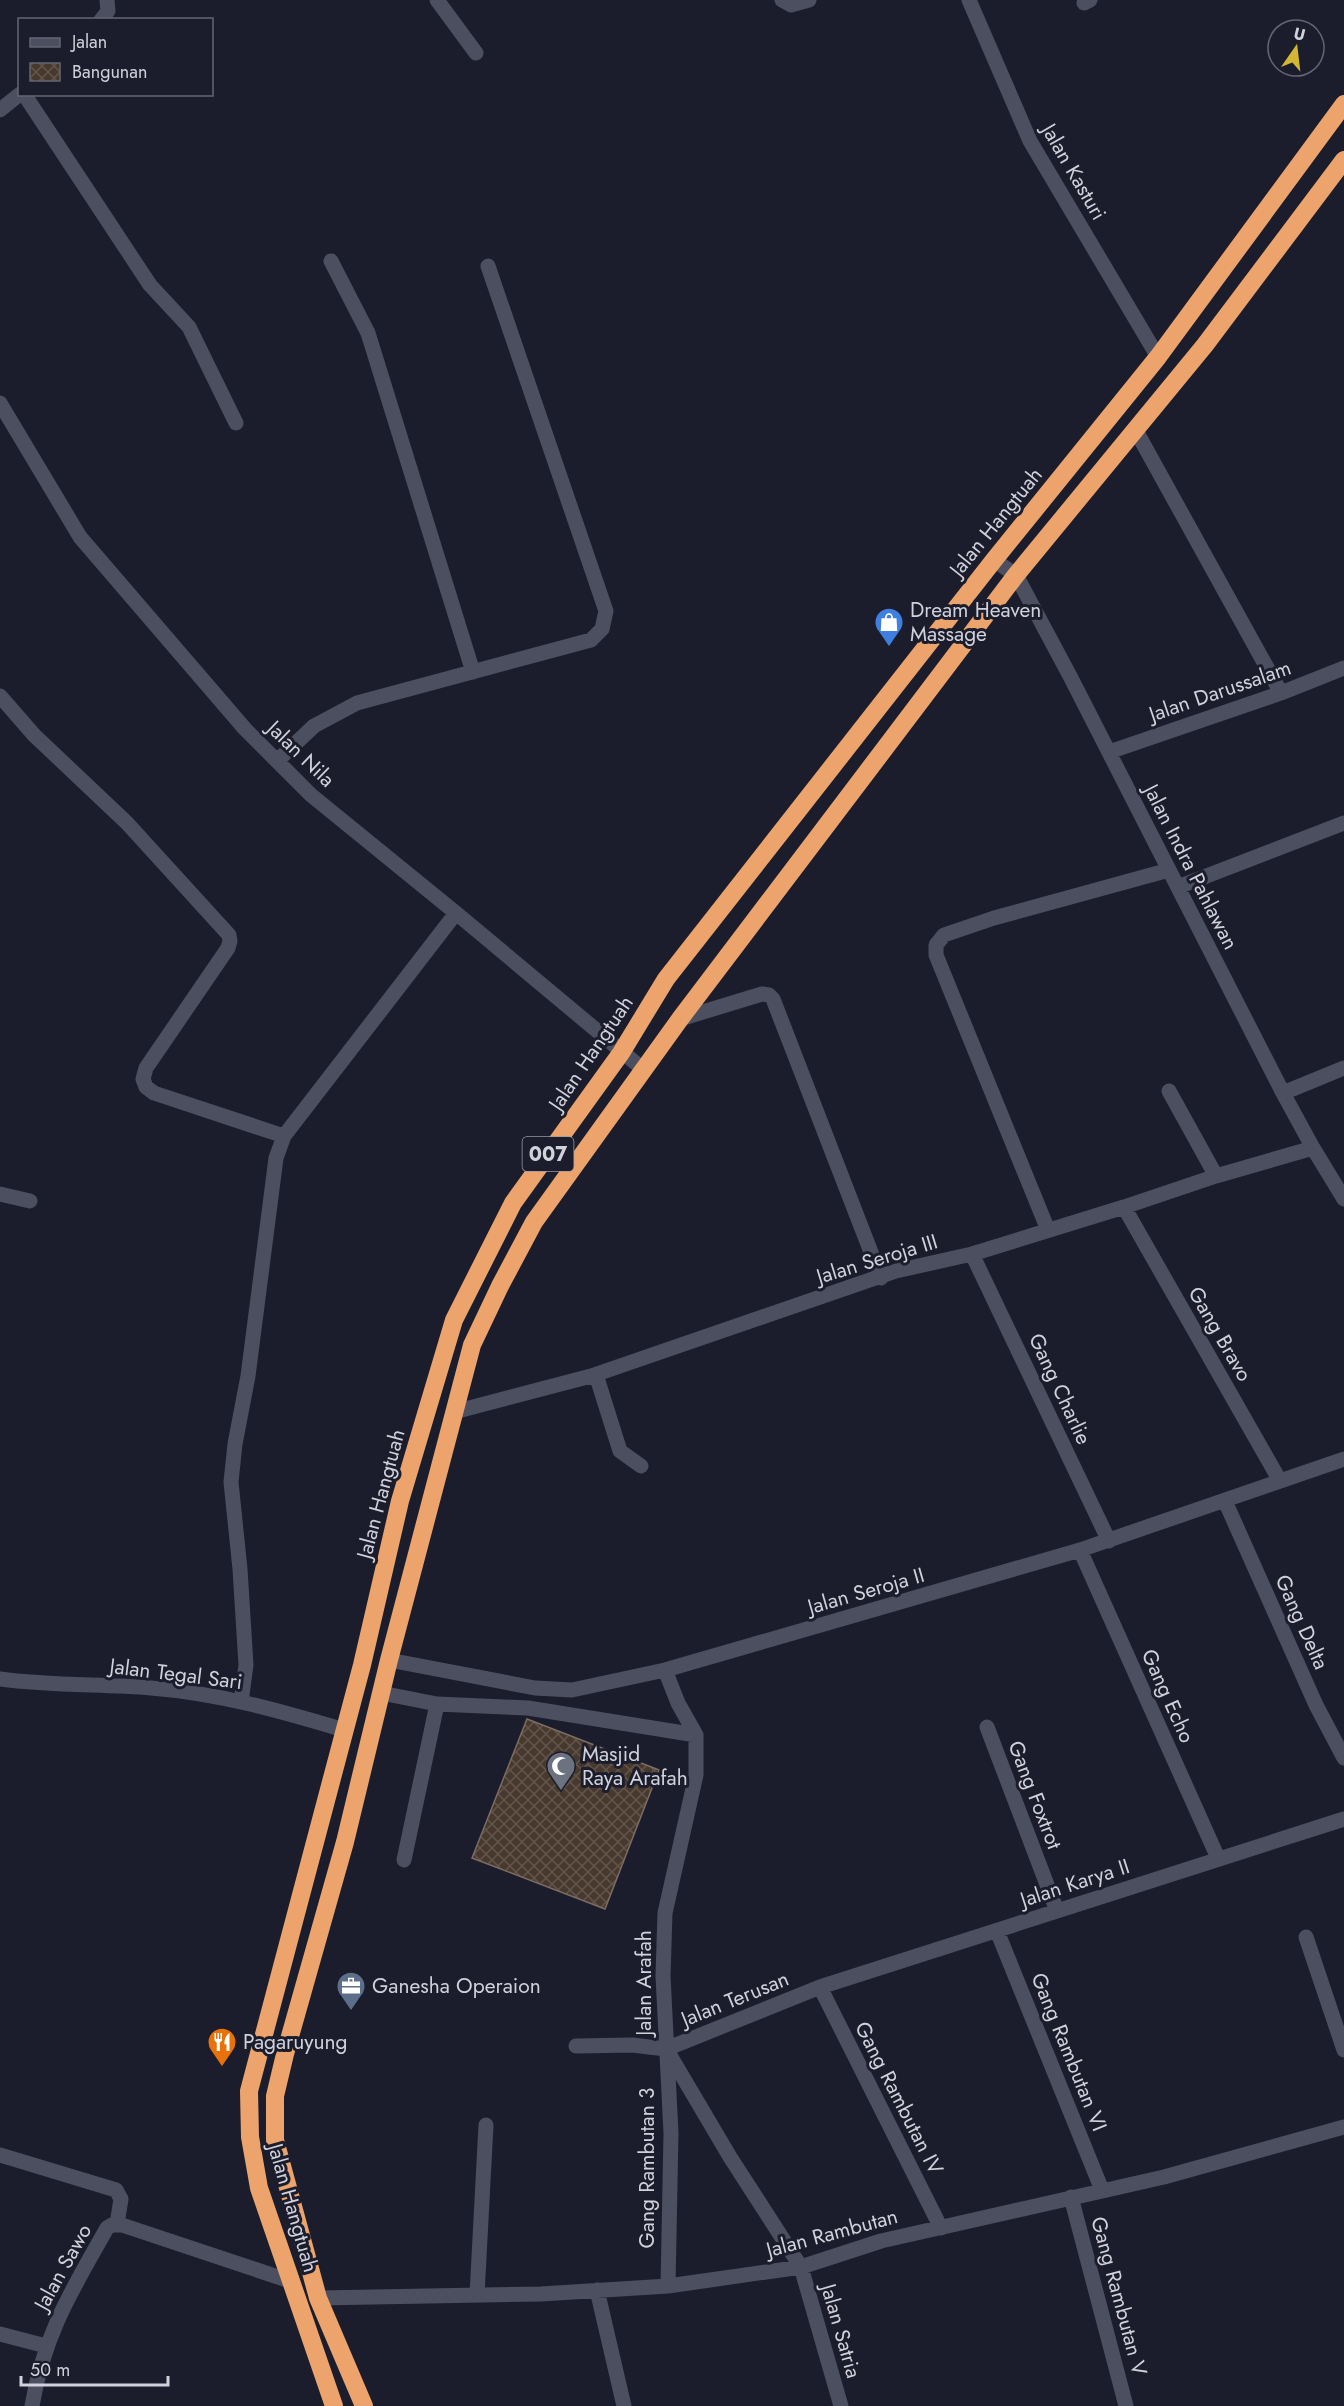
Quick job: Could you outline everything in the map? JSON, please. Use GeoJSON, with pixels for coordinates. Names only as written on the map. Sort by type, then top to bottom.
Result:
{"type":"FeatureCollection","features":[{"type":"Feature","properties":{"kind":"highway","name":"Jalan Hangtuah"},"geometry":{"type":"LineString","coordinates":[[334,2406],[259,2188],[250,2137],[249,2091],[362,1665],[400,1501],[454,1320],[513,1203],[621,1053],[666,979],[994,560],[1158,357],[1344,105]]}},
{"type":"Feature","properties":{"kind":"highway","name":"Jalan Hangtuah"},"geometry":{"type":"LineString","coordinates":[[364,2406],[318,2298],[275,2140],[275,2096],[345,1842],[389,1659],[472,1345],[534,1222],[680,1018],[1016,575],[1205,345],[1344,160]]}},
{"type":"Feature","properties":{"kind":"highway"},"geometry":{"type":"LineString","coordinates":[[400,1501],[429,1511]]}},
{"type":"Feature","properties":{"kind":"street"},"geometry":{"type":"LineString","coordinates":[[103,18],[108,11],[107,0]]}},
{"type":"Feature","properties":{"kind":"street"},"geometry":{"type":"LineString","coordinates":[[437,0],[476,53]]}},
{"type":"Feature","properties":{"kind":"street"},"geometry":{"type":"LineString","coordinates":[[782,0],[791,5],[809,0]]}},
{"type":"Feature","properties":{"kind":"street","name":"Jalan Kasturi"},"geometry":{"type":"LineString","coordinates":[[969,0],[1030,141],[1158,357]]}},
{"type":"Feature","properties":{"kind":"street"},"geometry":{"type":"LineString","coordinates":[[0,110],[19,96]]}},
{"type":"Feature","properties":{"kind":"street"},"geometry":{"type":"LineString","coordinates":[[23,96],[150,285],[189,327],[236,423]]}},
{"type":"Feature","properties":{"kind":"street"},"geometry":{"type":"LineString","coordinates":[[331,261],[368,333],[473,672]]}},
{"type":"Feature","properties":{"kind":"street"},"geometry":{"type":"LineString","coordinates":[[277,761],[314,726],[357,703],[591,640],[602,629],[606,611],[488,266]]}},
{"type":"Feature","properties":{"kind":"street","name":"Jalan Nila"},"geometry":{"type":"LineString","coordinates":[[0,403],[80,537],[231,712],[277,761],[311,795],[644,1070]]}},
{"type":"Feature","properties":{"kind":"street"},"geometry":{"type":"LineString","coordinates":[[1135,429],[1281,693]]}},
{"type":"Feature","properties":{"kind":"street","name":"Jalan Indra Pahlawan"},"geometry":{"type":"LineString","coordinates":[[994,560],[1016,575],[1283,1093],[1313,1148],[1343,1194]]}},
{"type":"Feature","properties":{"kind":"street","name":"Jalan Darussalam"},"geometry":{"type":"LineString","coordinates":[[1109,752],[1281,693],[1344,668]]}},
{"type":"Feature","properties":{"kind":"street"},"geometry":{"type":"LineString","coordinates":[[0,696],[34,735],[127,823],[229,935],[228,948],[146,1068],[143,1078],[146,1087],[154,1093],[284,1136]]}},
{"type":"Feature","properties":{"kind":"street"},"geometry":{"type":"LineString","coordinates":[[1178,887],[1344,823]]}},
{"type":"Feature","properties":{"kind":"street"},"geometry":{"type":"LineString","coordinates":[[1048,1230],[939,964],[936,945],[944,935],[994,918],[1169,870]]}},
{"type":"Feature","properties":{"kind":"street"},"geometry":{"type":"LineString","coordinates":[[241,1702],[246,1665],[240,1569],[231,1482],[235,1444],[248,1376],[276,1158],[284,1136],[456,913]]}},
{"type":"Feature","properties":{"kind":"street"},"geometry":{"type":"LineString","coordinates":[[680,1018],[762,994],[769,994],[773,999],[881,1278]]}},
{"type":"Feature","properties":{"kind":"street"},"geometry":{"type":"LineString","coordinates":[[1283,1093],[1344,1068]]}},
{"type":"Feature","properties":{"kind":"street"},"geometry":{"type":"LineString","coordinates":[[1169,1091],[1216,1176]]}},
{"type":"Feature","properties":{"kind":"street","name":"Jalan Seroja III"},"geometry":{"type":"LineString","coordinates":[[454,1412],[591,1376],[911,1267],[972,1254],[1216,1176],[1313,1148]]}},
{"type":"Feature","properties":{"kind":"street"},"geometry":{"type":"LineString","coordinates":[[0,1194],[30,1201]]}},
{"type":"Feature","properties":{"kind":"street","name":"Gang Bravo"},"geometry":{"type":"LineString","coordinates":[[1124,1207],[1280,1481]]}},
{"type":"Feature","properties":{"kind":"street","name":"Gang Charlie"},"geometry":{"type":"LineString","coordinates":[[972,1254],[1109,1541]]}},
{"type":"Feature","properties":{"kind":"street"},"geometry":{"type":"LineString","coordinates":[[591,1376],[598,1381],[620,1451],[641,1466]]}},
{"type":"Feature","properties":{"kind":"street","name":"Jalan Seroja II"},"geometry":{"type":"LineString","coordinates":[[389,1659],[516,1685],[572,1690],[665,1670],[1080,1551],[1344,1458]]}},
{"type":"Feature","properties":{"kind":"street","name":"Gang Delta"},"geometry":{"type":"LineString","coordinates":[[1225,1501],[1316,1705],[1344,1758]]}},
{"type":"Feature","properties":{"kind":"street","name":"Gang Echo"},"geometry":{"type":"LineString","coordinates":[[1080,1551],[1218,1858]]}},
{"type":"Feature","properties":{"kind":"street","name":"Jalan Arafah"},"geometry":{"type":"LineString","coordinates":[[665,1670],[678,1703],[696,1735],[696,1775],[665,1913],[663,1976],[666,2049],[730,2157],[801,2267]]}},
{"type":"Feature","properties":{"kind":"street","name":"Jalan Tegal Sari"},"geometry":{"type":"LineString","coordinates":[[0,1679],[28,1683],[153,1688],[278,1710],[344,1730]]}},
{"type":"Feature","properties":{"kind":"street"},"geometry":{"type":"LineString","coordinates":[[381,1693],[437,1704],[528,1708],[696,1735]]}},
{"type":"Feature","properties":{"kind":"street"},"geometry":{"type":"LineString","coordinates":[[404,1860],[437,1704]]}},
{"type":"Feature","properties":{"kind":"street","name":"Gang Foxtrot"},"geometry":{"type":"LineString","coordinates":[[987,1727],[1057,1911]]}},
{"type":"Feature","properties":{"kind":"street","name":"Jalan Karya II"},"geometry":{"type":"LineString","coordinates":[[820,1987],[1344,1819]]}},
{"type":"Feature","properties":{"kind":"street","name":"Gang Rambutan VI"},"geometry":{"type":"LineString","coordinates":[[997,1931],[1102,2190]]}},
{"type":"Feature","properties":{"kind":"street"},"geometry":{"type":"LineString","coordinates":[[1306,1937],[1344,2050]]}},
{"type":"Feature","properties":{"kind":"street","name":"Jalan Terusan"},"geometry":{"type":"LineString","coordinates":[[666,2049],[820,1987]]}},
{"type":"Feature","properties":{"kind":"street","name":"Gang Rambutan IV"},"geometry":{"type":"LineString","coordinates":[[820,1987],[941,2228]]}},
{"type":"Feature","properties":{"kind":"street"},"geometry":{"type":"LineString","coordinates":[[576,2046],[632,2045],[666,2049]]}},
{"type":"Feature","properties":{"kind":"street","name":"Gang Rambutan 3"},"geometry":{"type":"LineString","coordinates":[[666,2049],[670,2133],[668,2286]]}},
{"type":"Feature","properties":{"kind":"street"},"geometry":{"type":"LineString","coordinates":[[477,2295],[486,2125]]}},
{"type":"Feature","properties":{"kind":"street","name":"Jalan Rambutan"},"geometry":{"type":"LineString","coordinates":[[318,2298],[477,2295],[668,2286],[801,2267],[881,2241],[1164,2177],[1344,2127]]}},
{"type":"Feature","properties":{"kind":"street"},"geometry":{"type":"LineString","coordinates":[[0,2155],[116,2190],[121,2199],[117,2224]]}},
{"type":"Feature","properties":{"kind":"street","name":"Gang Rambutan V"},"geometry":{"type":"LineString","coordinates":[[1071,2197],[1126,2406]]}},
{"type":"Feature","properties":{"kind":"street","name":"Jalan Sawo"},"geometry":{"type":"LineString","coordinates":[[32,2406],[46,2346],[65,2302],[107,2228],[117,2224],[290,2281]]}},
{"type":"Feature","properties":{"kind":"street","name":"Jalan Satria"},"geometry":{"type":"LineString","coordinates":[[801,2267],[841,2406]]}},
{"type":"Feature","properties":{"kind":"street"},"geometry":{"type":"LineString","coordinates":[[597,2290],[624,2406]]}},
{"type":"Feature","properties":{"kind":"street"},"geometry":{"type":"LineString","coordinates":[[0,2334],[46,2346]]}},
{"type":"Feature","properties":{"kind":"building"},"geometry":{"type":"Polygon","coordinates":[[[527,1719],[659,1770],[605,1909],[472,1858],[527,1719]]]}},
{"type":"Feature","properties":{"kind":"place","name":"Dream Heaven Massage"},"geometry":{"type":"Point","coordinates":[889,648]}},
{"type":"Feature","properties":{"kind":"place","name":"Masjid Raya Arafah"},"geometry":{"type":"Point","coordinates":[561,1792]}},
{"type":"Feature","properties":{"kind":"place","name":"Ganesha Operaion"},"geometry":{"type":"Point","coordinates":[351,2012]}},
{"type":"Feature","properties":{"kind":"place","name":"Pagaruyung"},"geometry":{"type":"Point","coordinates":[222,2068]}}]}
